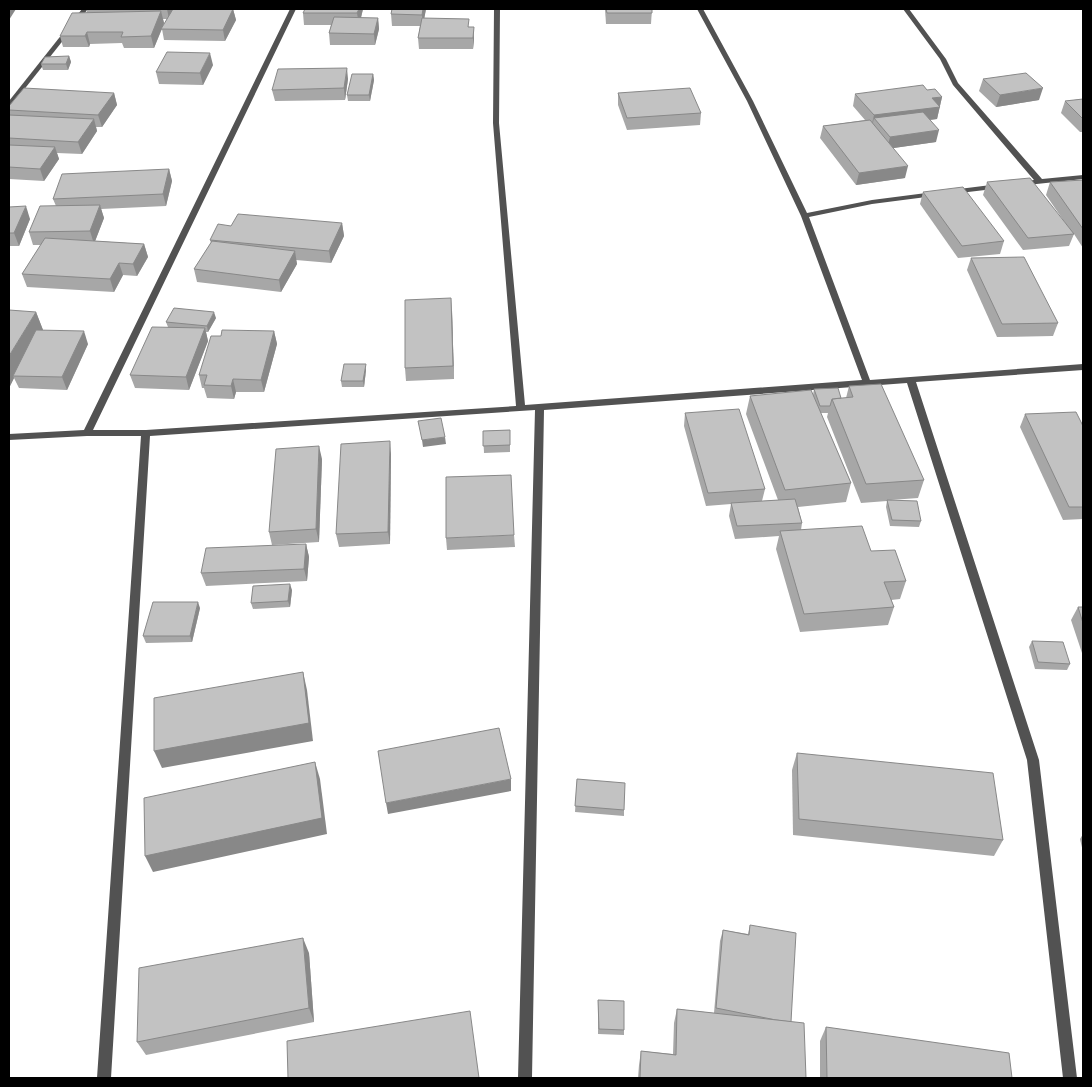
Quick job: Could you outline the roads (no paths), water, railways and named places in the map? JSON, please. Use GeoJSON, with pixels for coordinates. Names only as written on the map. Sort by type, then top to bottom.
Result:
{"type":"FeatureCollection","features":[{"type":"Feature","properties":{"kind":"street"},"geometry":{"type":"LineString","coordinates":[[9,105],[85,9]]}},
{"type":"Feature","properties":{"kind":"street"},"geometry":{"type":"LineString","coordinates":[[87,433],[293,9]]}},
{"type":"Feature","properties":{"kind":"street"},"geometry":{"type":"LineString","coordinates":[[497,9],[496,124],[521,409]]}},
{"type":"Feature","properties":{"kind":"street"},"geometry":{"type":"LineString","coordinates":[[700,9],[750,101],[805,216],[866,383]]}},
{"type":"Feature","properties":{"kind":"street"},"geometry":{"type":"LineString","coordinates":[[906,9],[943,59],[955,84],[1039,182]]}},
{"type":"Feature","properties":{"kind":"street"},"geometry":{"type":"LineString","coordinates":[[1012,184],[1083,177]]}},
{"type":"Feature","properties":{"kind":"street"},"geometry":{"type":"LineString","coordinates":[[805,216],[872,202],[1004,186]]}},
{"type":"Feature","properties":{"kind":"street"},"geometry":{"type":"LineString","coordinates":[[9,437],[87,433],[146,433],[540,408],[1083,367]]}},
{"type":"Feature","properties":{"kind":"street"},"geometry":{"type":"LineString","coordinates":[[911,380],[1033,760],[1070,1078]]}},
{"type":"Feature","properties":{"kind":"street"},"geometry":{"type":"LineString","coordinates":[[525,1078],[540,408]]}},
{"type":"Feature","properties":{"kind":"street"},"geometry":{"type":"LineString","coordinates":[[104,1078],[146,433]]}}]}
